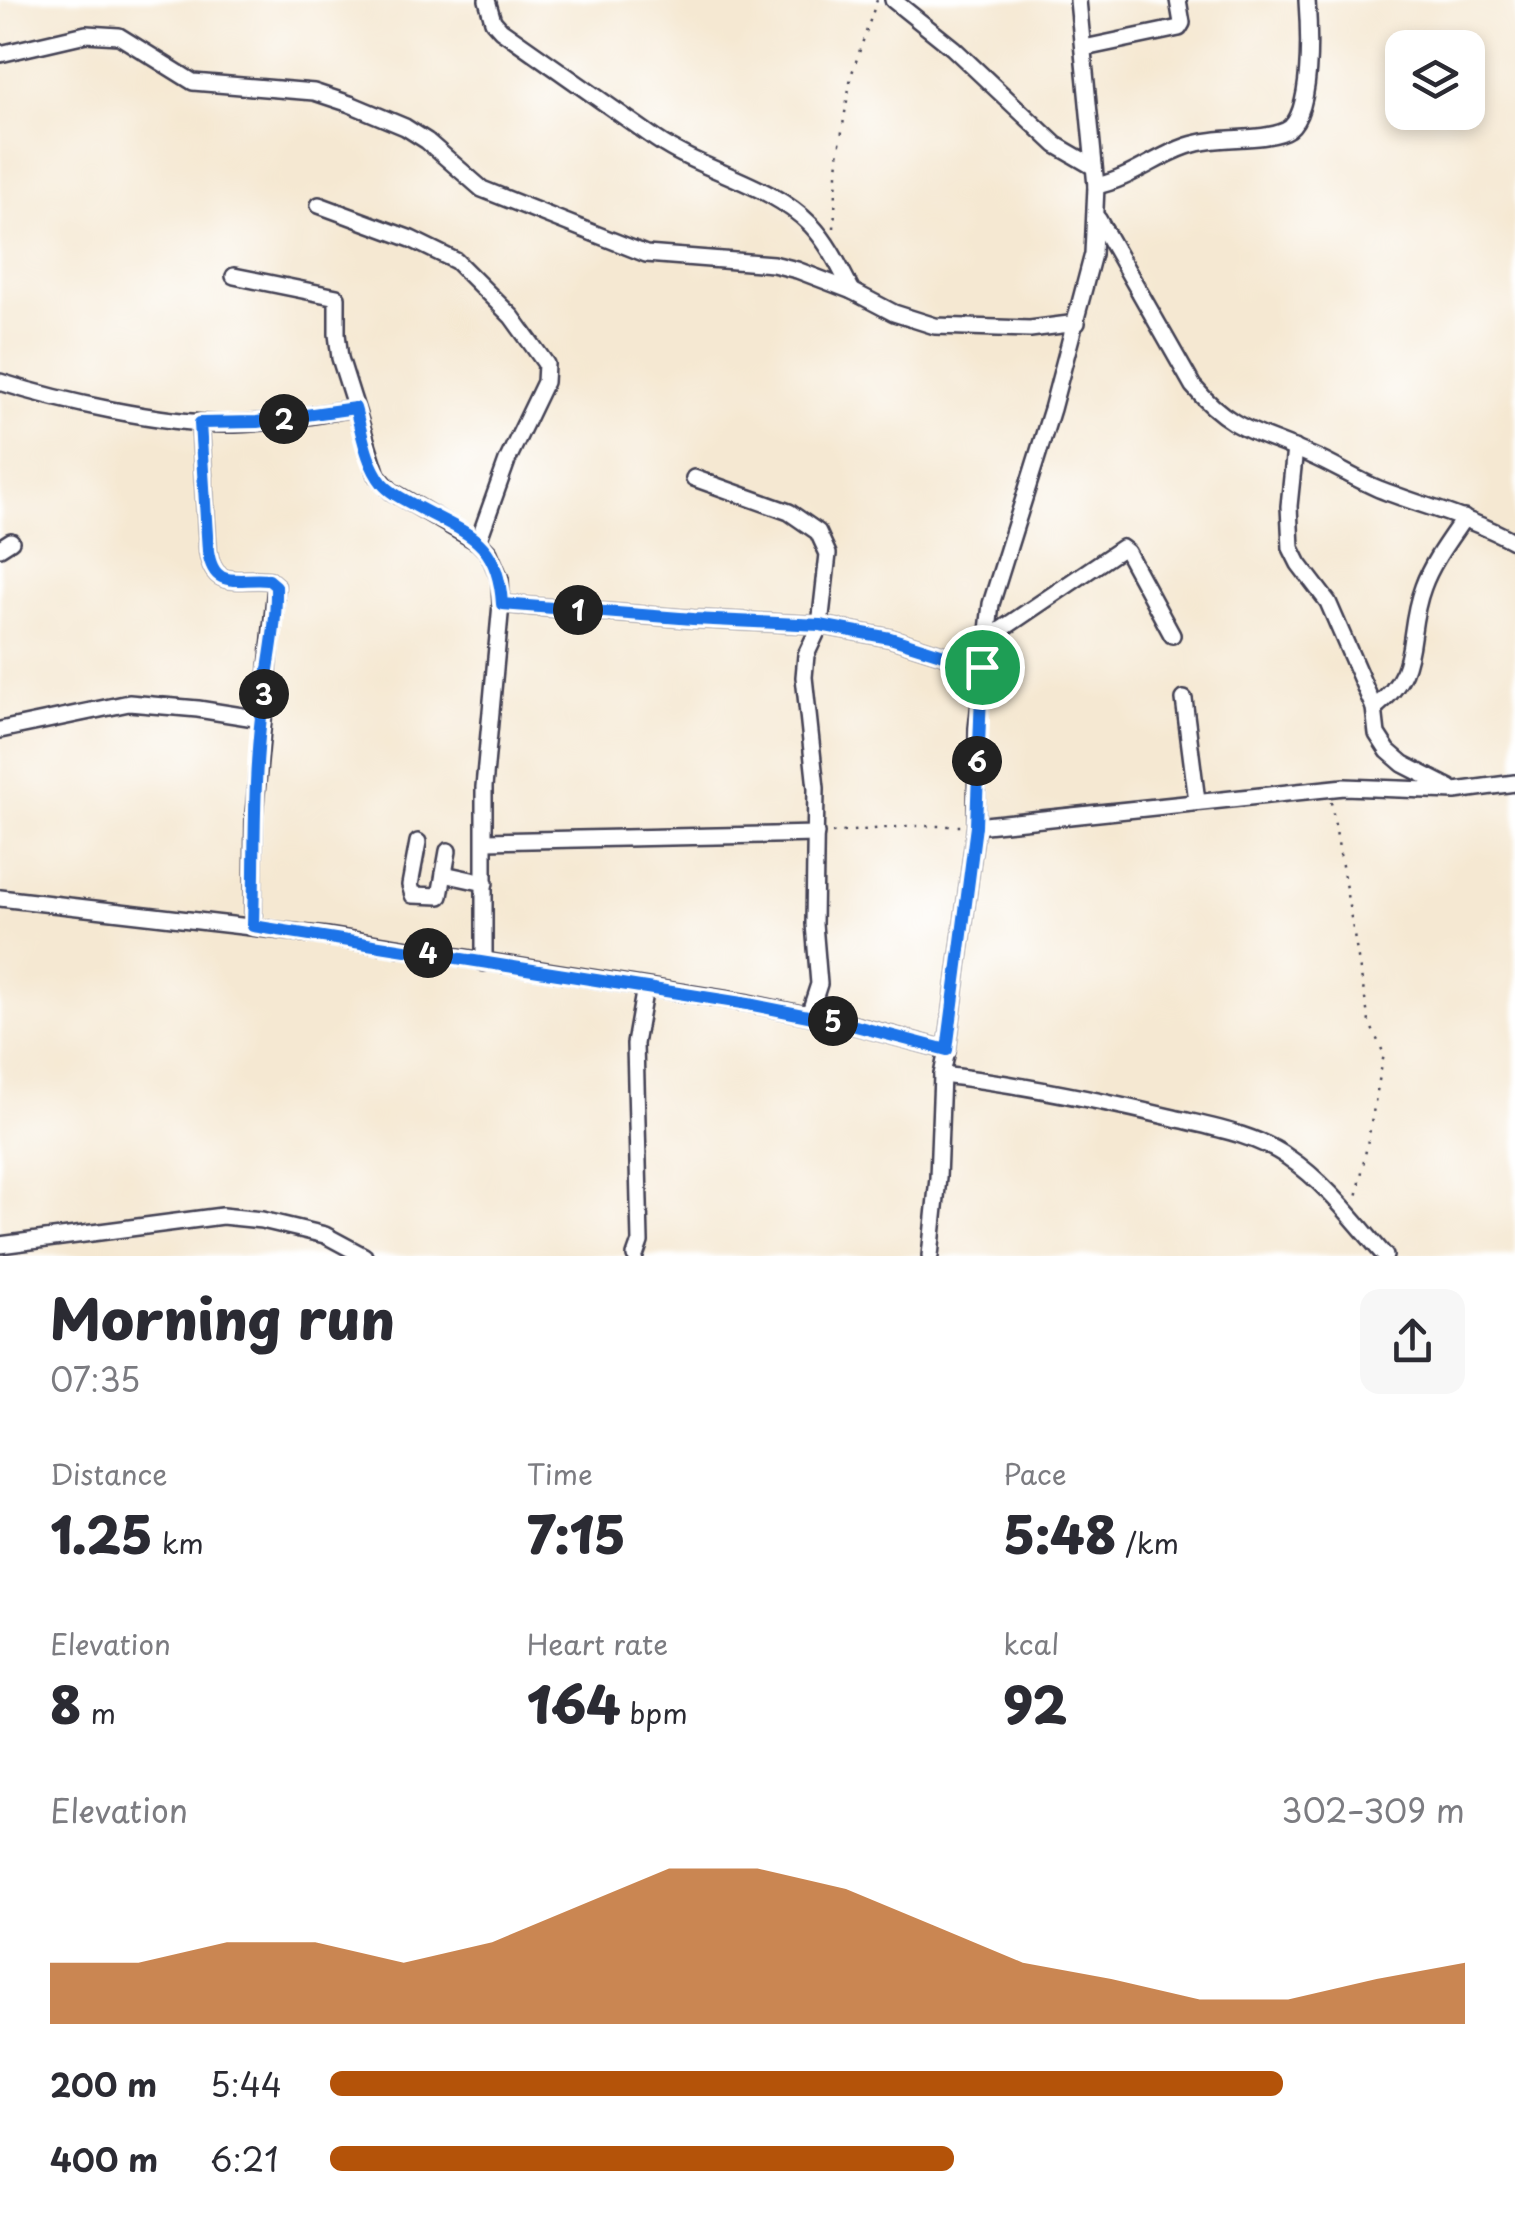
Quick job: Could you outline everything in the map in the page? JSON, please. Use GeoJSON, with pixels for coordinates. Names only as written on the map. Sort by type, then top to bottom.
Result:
{"type":"FeatureCollection","features":[{"type":"Feature","properties":{"kind":"street"},"geometry":{"type":"LineString","coordinates":[[488,0],[493,22],[501,30],[678,154],[796,212],[822,238],[852,291]]}},
{"type":"Feature","properties":{"kind":"street"},"geometry":{"type":"LineString","coordinates":[[893,0],[953,48],[1056,145],[1094,168]]}},
{"type":"Feature","properties":{"kind":"street"},"geometry":{"type":"LineString","coordinates":[[930,1256],[942,1076],[976,826],[986,640],[997,579],[1077,322],[1093,254],[1096,186],[1078,0]]}},
{"type":"Feature","properties":{"kind":"street"},"geometry":{"type":"LineString","coordinates":[[1084,48],[1179,28],[1182,23],[1178,0]]}},
{"type":"Feature","properties":{"kind":"street"},"geometry":{"type":"LineString","coordinates":[[1096,186],[1129,177],[1185,146],[1282,132],[1294,125],[1304,104],[1307,0]]}},
{"type":"Feature","properties":{"kind":"street"},"geometry":{"type":"LineString","coordinates":[[0,54],[86,34],[119,36],[193,82],[314,92],[405,127],[482,189],[622,247],[663,258],[773,264],[797,270],[852,291],[894,313],[936,326],[1030,329],[1077,322]]}},
{"type":"Feature","properties":{"kind":"street"},"geometry":{"type":"LineString","coordinates":[[319,205],[411,239],[456,262],[512,316],[546,364],[546,382],[507,460],[478,542]]}},
{"type":"Feature","properties":{"kind":"street"},"geometry":{"type":"LineString","coordinates":[[1096,216],[1194,386],[1213,410],[1238,427],[1515,542]]}},
{"type":"Feature","properties":{"kind":"street"},"geometry":{"type":"LineString","coordinates":[[234,276],[338,297],[338,344],[370,459],[382,482],[404,500],[478,542],[496,566],[502,604],[484,787],[484,963]]}},
{"type":"Feature","properties":{"kind":"street"},"geometry":{"type":"LineString","coordinates":[[0,382],[46,396],[200,423],[257,422],[355,408]]}},
{"type":"Feature","properties":{"kind":"street"},"geometry":{"type":"LineString","coordinates":[[200,423],[212,570],[220,578],[269,580],[276,586],[260,719],[253,926]]}},
{"type":"Feature","properties":{"kind":"street"},"geometry":{"type":"LineString","coordinates":[[1295,448],[1289,506],[1291,548],[1328,602],[1374,708],[1377,734],[1403,764],[1455,791]]}},
{"type":"Feature","properties":{"kind":"street"},"geometry":{"type":"LineString","coordinates":[[694,478],[790,512],[818,532],[828,554],[820,625],[806,655],[804,677],[816,788],[814,924],[820,984],[809,1015]]}},
{"type":"Feature","properties":{"kind":"street"},"geometry":{"type":"LineString","coordinates":[[1374,708],[1393,694],[1402,677],[1410,657],[1424,581],[1464,518]]}},
{"type":"Feature","properties":{"kind":"street"},"geometry":{"type":"LineString","coordinates":[[986,640],[1122,548],[1128,552],[1172,635]]}},
{"type":"Feature","properties":{"kind":"street"},"geometry":{"type":"LineString","coordinates":[[502,604],[820,625],[890,638],[982,667]]}},
{"type":"Feature","properties":{"kind":"street"},"geometry":{"type":"LineString","coordinates":[[1184,699],[1197,801]]}},
{"type":"Feature","properties":{"kind":"street"},"geometry":{"type":"LineString","coordinates":[[0,730],[84,710],[130,704],[198,708],[260,719]]}},
{"type":"Feature","properties":{"kind":"street"},"geometry":{"type":"LineString","coordinates":[[976,826],[1330,788],[1455,791],[1515,782]]}},
{"type":"Feature","properties":{"kind":"street"},"geometry":{"type":"LineString","coordinates":[[486,841],[816,834]]}},
{"type":"Feature","properties":{"kind":"street"},"geometry":{"type":"LineString","coordinates":[[418,842],[410,893],[439,898],[448,851]]}},
{"type":"Feature","properties":{"kind":"street"},"geometry":{"type":"LineString","coordinates":[[444,874],[485,883]]}},
{"type":"Feature","properties":{"kind":"street"},"geometry":{"type":"LineString","coordinates":[[0,898],[253,926],[645,987],[809,1015],[947,1050]]}},
{"type":"Feature","properties":{"kind":"street"},"geometry":{"type":"LineString","coordinates":[[634,1256],[640,1242],[636,1044],[645,987]]}},
{"type":"Feature","properties":{"kind":"street"},"geometry":{"type":"LineString","coordinates":[[942,1076],[1001,1082],[1145,1111],[1260,1143],[1292,1159],[1385,1256]]}},
{"type":"Feature","properties":{"kind":"street"},"geometry":{"type":"LineString","coordinates":[[0,1245],[222,1216],[325,1234],[364,1256]]}},
{"type":"Feature","properties":{"kind":"path"},"geometry":{"type":"LineString","coordinates":[[832,254],[838,156],[850,76],[877,0]]}},
{"type":"Feature","properties":{"kind":"path"},"geometry":{"type":"LineString","coordinates":[[1330,788],[1338,857],[1356,927],[1356,952],[1370,1022],[1384,1054],[1352,1219]]}},
{"type":"Feature","properties":{"kind":"path"},"geometry":{"type":"LineString","coordinates":[[816,834],[907,826],[976,826]]}},
{"type":"Feature","properties":{"kind":"route"},"geometry":{"type":"LineString","coordinates":[[355,408],[370,459],[382,482],[404,500],[478,542],[489,553],[500,579],[502,604],[851,629],[982,667],[976,826],[947,1050],[848,1024],[748,1004],[253,926],[260,719],[276,586],[269,580],[220,578],[212,570],[200,423],[257,422],[355,408]]}}]}
